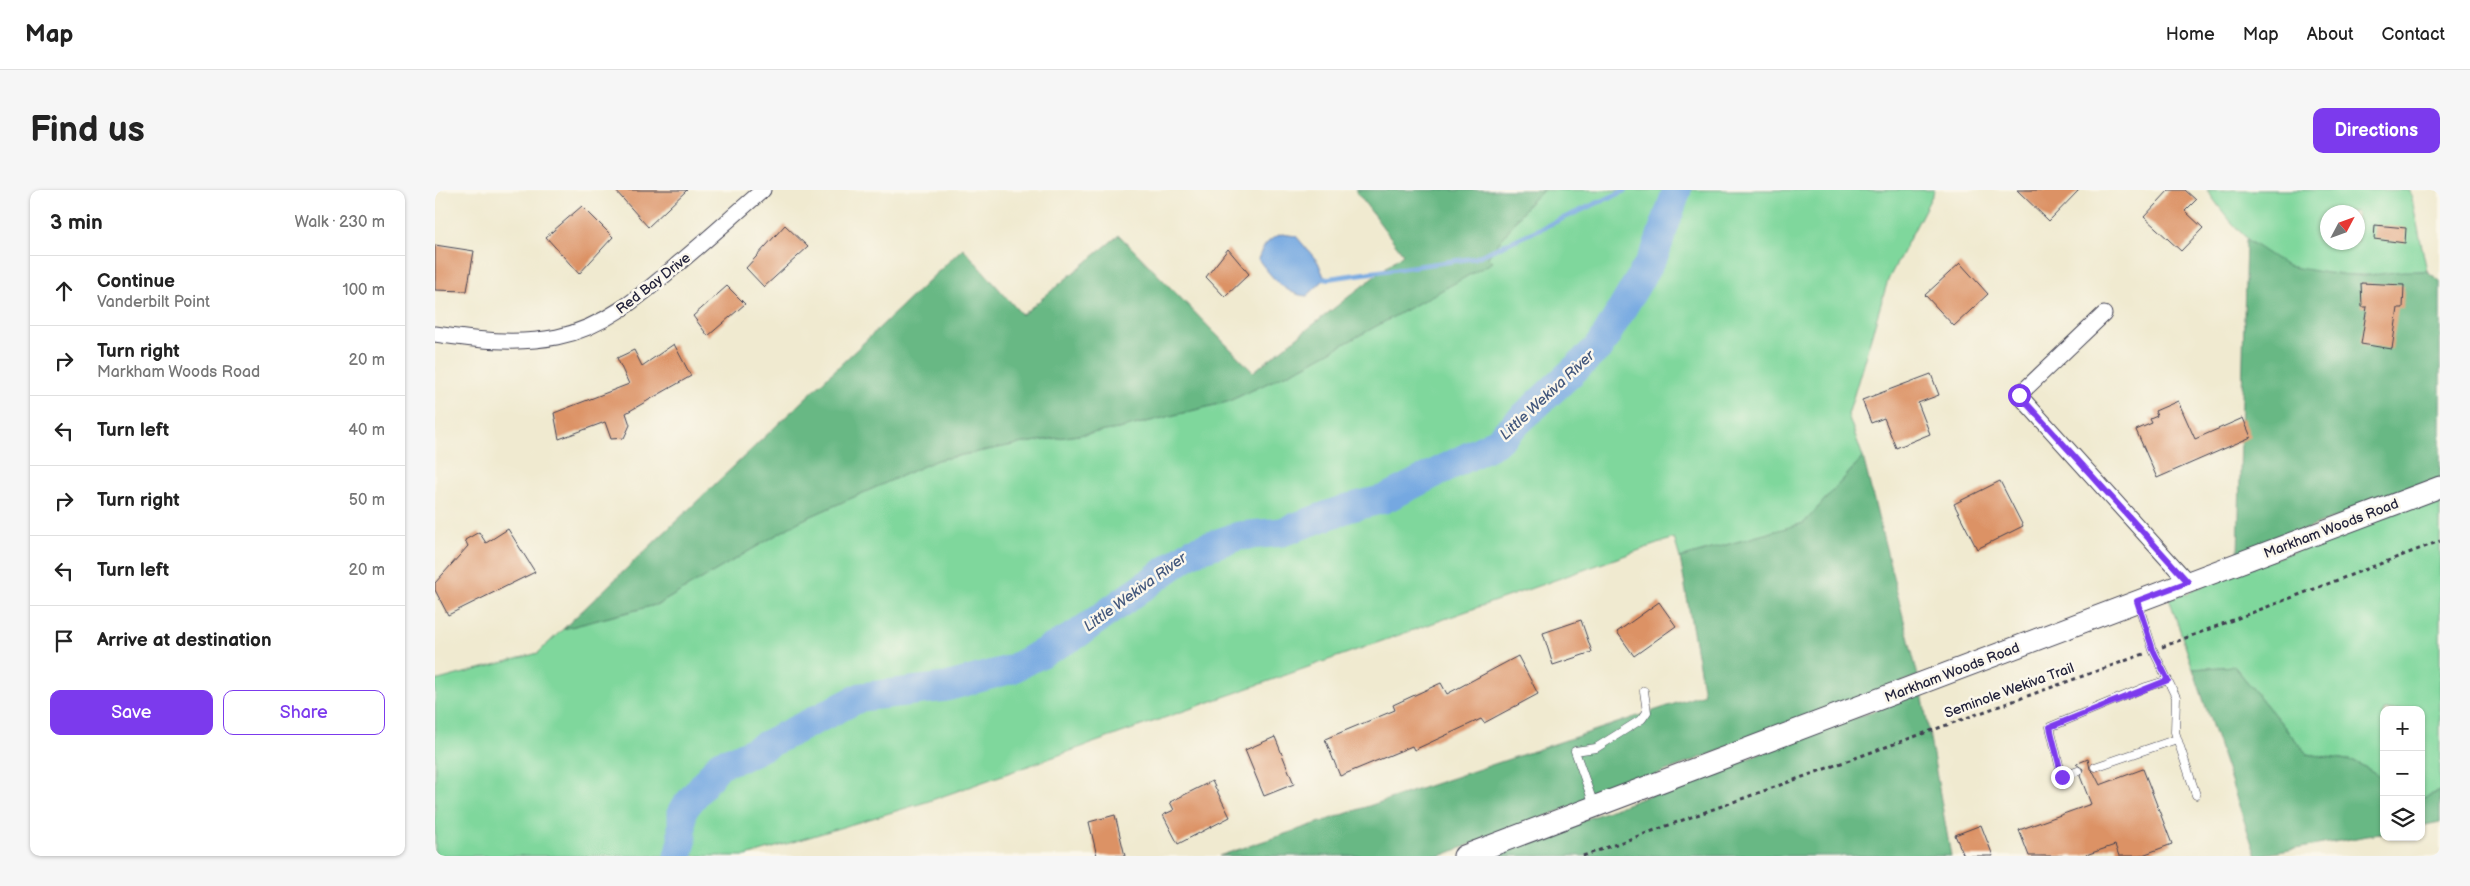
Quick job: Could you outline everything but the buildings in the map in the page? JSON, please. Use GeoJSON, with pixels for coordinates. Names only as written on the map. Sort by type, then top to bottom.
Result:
{"type":"FeatureCollection","features":[{"type":"Feature","properties":{"kind":"main road","name":"Markham Woods Road"},"geometry":{"type":"LineString","coordinates":[[1464,856],[2440,487]]}},
{"type":"Feature","properties":{"kind":"street","name":"Red Bay Drive"},"geometry":{"type":"LineString","coordinates":[[435,334],[471,340],[519,341],[557,337],[582,329],[616,313],[640,296],[763,190]]}},
{"type":"Feature","properties":{"kind":"street"},"geometry":{"type":"LineString","coordinates":[[2104,314],[2019,395],[2188,582]]}},
{"type":"Feature","properties":{"kind":"lane"},"geometry":{"type":"LineString","coordinates":[[2137,601],[2153,650],[2176,697],[2175,732],[2196,795]]}},
{"type":"Feature","properties":{"kind":"lane"},"geometry":{"type":"LineString","coordinates":[[2078,771],[2062,777],[2050,727],[2168,680]]}},
{"type":"Feature","properties":{"kind":"lane"},"geometry":{"type":"LineString","coordinates":[[1594,807],[1575,751],[1596,748],[1642,719],[1647,712],[1644,691]]}},
{"type":"Feature","properties":{"kind":"lane"},"geometry":{"type":"LineString","coordinates":[[2095,767],[2177,739]]}},
{"type":"Feature","properties":{"kind":"path","name":"Seminole Wekiva Trail"},"geometry":{"type":"LineString","coordinates":[[1583,856],[2153,650],[2440,540]]}},
{"type":"Feature","properties":{"kind":"green space"},"geometry":{"type":"Polygon","coordinates":[[[1355,190],[1544,190],[1530,202],[1488,257],[1493,262],[1304,366],[1227,402],[1118,429],[1018,444],[937,460],[800,521],[659,604],[563,629],[963,248],[1022,315],[1119,235],[1253,372],[1403,254],[1355,190]]]}},
{"type":"Feature","properties":{"kind":"green space"},"geometry":{"type":"Polygon","coordinates":[[[1544,190],[1935,190],[1888,280],[1848,415],[1863,457],[1804,523],[1680,558],[1674,538],[926,802],[746,856],[435,856],[435,681],[538,653],[563,629],[659,604],[800,521],[937,460],[1018,444],[1118,429],[1227,402],[1304,366],[1492,262],[1488,257],[1530,202],[1544,190]]]}},
{"type":"Feature","properties":{"kind":"green space"},"geometry":{"type":"Polygon","coordinates":[[[2207,190],[2410,190],[2427,271],[2379,275],[2345,275],[2294,268],[2275,260],[2263,252],[2232,223],[2207,190]]]}},
{"type":"Feature","properties":{"kind":"green space"},"geometry":{"type":"Polygon","coordinates":[[[2246,239],[2287,266],[2327,273],[2364,276],[2403,271],[2427,271],[2440,281],[2440,478],[2238,555],[2246,239]]]}},
{"type":"Feature","properties":{"kind":"green space"},"geometry":{"type":"Polygon","coordinates":[[[1863,457],[1918,676],[1440,856],[1219,856],[1704,694],[1680,558],[1804,523],[1863,457]]]}},
{"type":"Feature","properties":{"kind":"green space"},"geometry":{"type":"Polygon","coordinates":[[[2440,496],[2440,791],[2425,797],[2425,706],[2380,706],[2380,776],[2354,761],[2307,754],[2234,666],[2193,669],[2169,598],[2185,593],[2187,595],[2192,590],[2440,496]]]}},
{"type":"Feature","properties":{"kind":"green space"},"geometry":{"type":"Polygon","coordinates":[[[2234,666],[2307,754],[2354,761],[2380,776],[2380,834],[2256,856],[2193,669],[2234,666]]]}},
{"type":"Feature","properties":{"kind":"green space"},"geometry":{"type":"Polygon","coordinates":[[[1922,693],[1951,856],[1488,856],[1922,693]]]}},
{"type":"Feature","properties":{"kind":"green space"},"geometry":{"type":"Polygon","coordinates":[[[2440,791],[2440,822],[2425,825],[2425,797],[2440,791]]]}},
{"type":"Feature","properties":{"kind":"water"},"geometry":{"type":"Polygon","coordinates":[[[1282,234],[1296,236],[1318,262],[1325,279],[1307,296],[1299,295],[1285,288],[1258,259],[1267,244],[1273,238],[1282,234]]]}},
{"type":"Feature","properties":{"kind":"waterway"},"geometry":{"type":"LineString","coordinates":[[1325,279],[1475,258],[1626,190]]}},
{"type":"Feature","properties":{"kind":"waterway","name":"Little Wekiva River"},"geometry":{"type":"LineString","coordinates":[[678,856],[682,842],[682,811],[720,764],[742,757],[861,697],[946,687],[1012,669],[1076,635],[1192,552],[1239,536],[1282,532],[1348,508],[1384,499],[1495,443],[1600,346],[1655,253],[1677,190]]}},
{"type":"Feature","properties":{"kind":"route"},"geometry":{"type":"LineString","coordinates":[[2019,395],[2188,582],[2137,601],[2153,650],[2168,680],[2146,687],[2114,702],[2050,727],[2062,777]]}}]}
